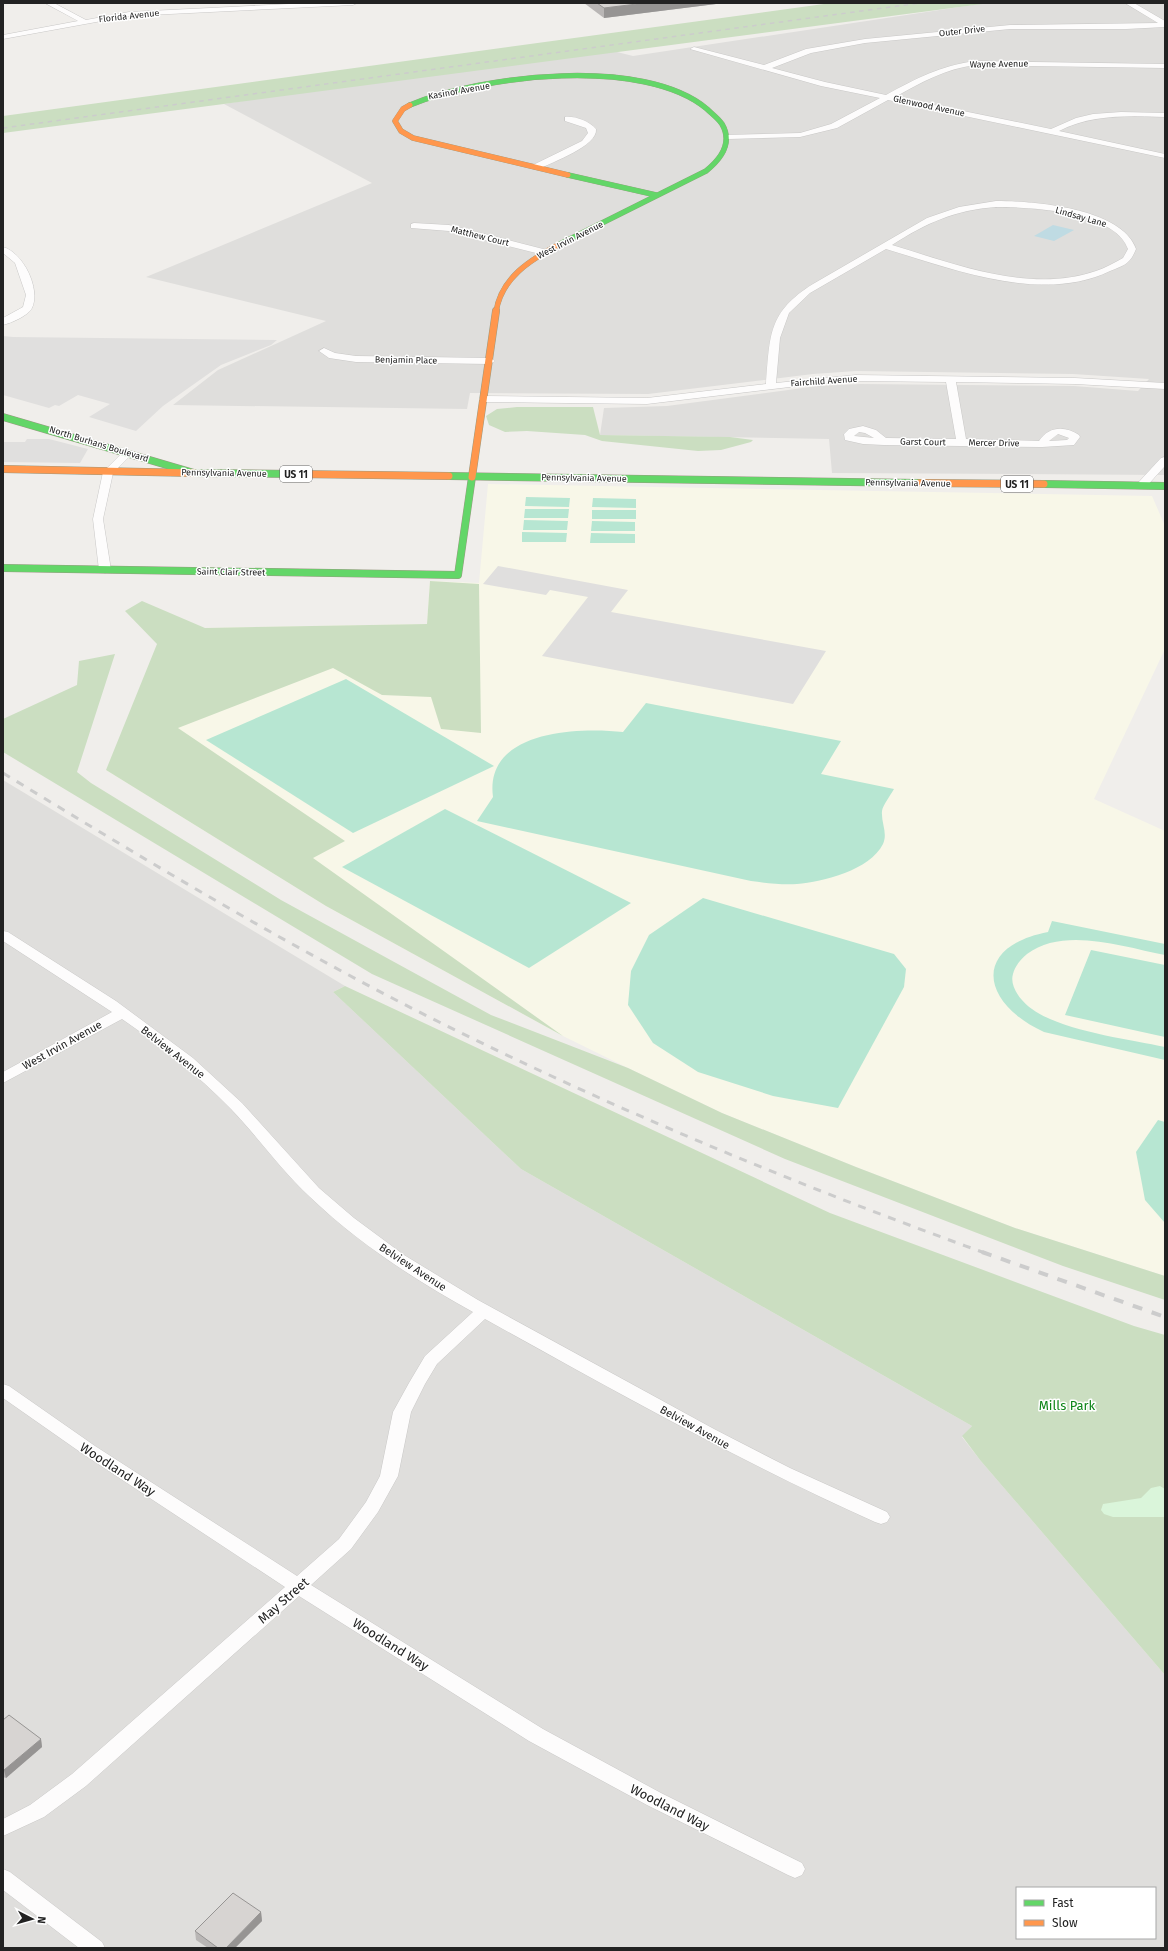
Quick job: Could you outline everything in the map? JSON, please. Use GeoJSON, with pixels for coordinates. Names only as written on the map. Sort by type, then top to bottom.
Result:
{"type":"FeatureCollection","features":[{"type":"Feature","properties":{"kind":"street"},"geometry":{"type":"LineString","coordinates":[[49,3],[83,22]]}},
{"type":"Feature","properties":{"kind":"street","name":"Florida Avenue"},"geometry":{"type":"LineString","coordinates":[[3,37],[83,22],[147,13],[353,3]]}},
{"type":"Feature","properties":{"kind":"street"},"geometry":{"type":"LineString","coordinates":[[1129,3],[1165,24]]}},
{"type":"Feature","properties":{"kind":"street","name":"Outer Drive"},"geometry":{"type":"LineString","coordinates":[[764,68],[817,49],[888,39],[1010,27],[1126,27],[1165,24]]}},
{"type":"Feature","properties":{"kind":"street","name":"Glenwood Avenue"},"geometry":{"type":"LineString","coordinates":[[694,49],[824,84],[1165,156]]}},
{"type":"Feature","properties":{"kind":"street","name":"Wayne Avenue"},"geometry":{"type":"LineString","coordinates":[[728,138],[781,136],[818,131],[846,122],[941,70],[968,64],[1007,62],[1165,66]]}},
{"type":"Feature","properties":{"kind":"street","name":"Kasinof Avenue"},"geometry":{"type":"LineString","coordinates":[[656,196],[420,141],[403,133],[397,128],[395,122],[396,115],[412,102],[436,94],[552,77],[610,76],[642,81],[664,88],[702,105],[719,119],[726,129],[728,138]]}},
{"type":"Feature","properties":{"kind":"street"},"geometry":{"type":"LineString","coordinates":[[1052,132],[1074,120],[1093,116],[1124,114],[1165,115]]}},
{"type":"Feature","properties":{"kind":"street"},"geometry":{"type":"LineString","coordinates":[[536,167],[585,142],[591,137],[593,132],[586,124],[568,119]]}},
{"type":"Feature","properties":{"kind":"street","name":"West Irvin Avenue"},"geometry":{"type":"LineString","coordinates":[[458,575],[500,292],[514,274],[544,252],[688,181],[712,166],[723,153],[728,138]]}},
{"type":"Feature","properties":{"kind":"street","name":"Lindsay Lane"},"geometry":{"type":"LineString","coordinates":[[771,386],[775,340],[780,321],[785,313],[802,296],[886,246],[947,213],[981,205],[1006,204],[1054,209],[1104,222],[1120,230],[1126,236],[1132,249],[1127,260],[1098,274],[1083,278],[1045,282],[1016,280],[981,274],[886,246]]}},
{"type":"Feature","properties":{"kind":"street","name":"Matthew Court"},"geometry":{"type":"LineString","coordinates":[[414,226],[449,228],[544,252]]}},
{"type":"Feature","properties":{"kind":"street"},"geometry":{"type":"LineString","coordinates":[[3,250],[16,258],[31,295],[27,308],[3,322]]}},
{"type":"Feature","properties":{"kind":"street","name":"Benjamin Place"},"geometry":{"type":"LineString","coordinates":[[324,352],[332,356],[356,359],[490,361]]}},
{"type":"Feature","properties":{"kind":"street","name":"Fairchild Avenue"},"geometry":{"type":"LineString","coordinates":[[484,400],[647,401],[771,386],[856,378],[1075,381],[1165,386]]}},
{"type":"Feature","properties":{"kind":"street","name":"Mercer Drive"},"geometry":{"type":"LineString","coordinates":[[950,379],[962,443],[1042,444]]}},
{"type":"Feature","properties":{"kind":"street","name":"North Burhans Boulevard"},"geometry":{"type":"LineString","coordinates":[[3,417],[194,473]]}},
{"type":"Feature","properties":{"kind":"street","name":"Garst Court"},"geometry":{"type":"LineString","coordinates":[[884,442],[962,443]]}},
{"type":"Feature","properties":{"kind":"street"},"geometry":{"type":"LineString","coordinates":[[105,570],[98,519],[108,472],[128,453]]}},
{"type":"Feature","properties":{"kind":"street"},"geometry":{"type":"LineString","coordinates":[[1141,486],[1165,460]]}},
{"type":"Feature","properties":{"kind":"street","name":"Pennsylvania Avenue"},"geometry":{"type":"LineString","coordinates":[[3,469],[108,472],[1165,486]]}},
{"type":"Feature","properties":{"kind":"street","name":"Saint Clair Street"},"geometry":{"type":"LineString","coordinates":[[3,568],[458,575]]}},
{"type":"Feature","properties":{"kind":"street","name":"Belview Avenue"},"geometry":{"type":"LineString","coordinates":[[3,935],[121,1012],[180,1054],[214,1083],[307,1185],[339,1215],[378,1244],[424,1275],[484,1311],[728,1445],[822,1491],[881,1517]]}},
{"type":"Feature","properties":{"kind":"street","name":"West Irvin Avenue"},"geometry":{"type":"LineString","coordinates":[[3,1078],[121,1012]]}},
{"type":"Feature","properties":{"kind":"street","name":"May Street"},"geometry":{"type":"LineString","coordinates":[[3,1828],[36,1811],[79,1780],[345,1544],[372,1507],[389,1476],[402,1412],[417,1383],[431,1360],[484,1311]]}},
{"type":"Feature","properties":{"kind":"street","name":"Woodland Way"},"geometry":{"type":"LineString","coordinates":[[3,1390],[89,1450],[298,1586],[536,1734],[654,1800],[795,1869]]}},
{"type":"Feature","properties":{"kind":"street"},"geometry":{"type":"LineString","coordinates":[[3,1878],[95,1948]]}},
{"type":"Feature","properties":{"kind":"shaded area"},"geometry":{"type":"Polygon","coordinates":[[[986,3],[1165,3],[1165,475],[832,473],[829,439],[600,435],[604,408],[667,406],[818,386],[861,384],[1074,386],[1138,391],[1149,379],[1073,374],[856,371],[813,374],[648,394],[470,393],[467,409],[173,405],[218,370],[326,321],[146,277],[372,183],[224,104],[302,91],[613,51],[633,56],[986,3]]]}},
{"type":"Feature","properties":{"kind":"shaded area"},"geometry":{"type":"Polygon","coordinates":[[[3,336],[277,340],[271,345],[221,365],[163,406],[136,431],[89,417],[110,404],[78,395],[59,406],[55,405],[49,408],[3,395],[3,336]]]}},
{"type":"Feature","properties":{"kind":"shaded area"},"geometry":{"type":"Polygon","coordinates":[[[27,439],[49,439],[88,449],[80,463],[3,462],[3,442],[25,442],[27,439]]]}},
{"type":"Feature","properties":{"kind":"shaded area"},"geometry":{"type":"Polygon","coordinates":[[[488,484],[1152,496],[1165,526],[1165,649],[1094,799],[1165,831],[1165,1276],[1015,1228],[856,1167],[722,1113],[563,1036],[326,906],[106,770],[205,628],[427,624],[430,581],[479,583],[488,484]]]}},
{"type":"Feature","properties":{"kind":"shaded area"},"geometry":{"type":"Polygon","coordinates":[[[498,566],[628,590],[611,612],[826,651],[793,704],[542,656],[588,597],[550,590],[546,595],[483,584],[498,566]]]}},
{"type":"Feature","properties":{"kind":"shaded area"},"geometry":{"type":"Polygon","coordinates":[[[3,780],[345,986],[333,992],[521,1169],[972,1426],[962,1437],[980,1460],[1165,1675],[1165,1948],[3,1948],[3,780]]]}},
{"type":"Feature","properties":{"kind":"green space"},"geometry":{"type":"Polygon","coordinates":[[[831,3],[990,3],[3,133],[3,116],[831,3]]]}},
{"type":"Feature","properties":{"kind":"green space"},"geometry":{"type":"Polygon","coordinates":[[[517,407],[593,407],[600,435],[730,437],[753,440],[751,442],[721,450],[698,451],[602,441],[585,435],[527,431],[505,432],[489,425],[486,416],[497,409],[517,407]]]}},
{"type":"Feature","properties":{"kind":"green space"},"geometry":{"type":"Polygon","coordinates":[[[526,497],[570,498],[569,507],[525,506],[526,497]]]}},
{"type":"Feature","properties":{"kind":"green space"},"geometry":{"type":"Polygon","coordinates":[[[593,498],[636,499],[636,508],[592,507],[593,498]]]}},
{"type":"Feature","properties":{"kind":"green space"},"geometry":{"type":"Polygon","coordinates":[[[525,509],[569,509],[568,518],[524,518],[525,509]]]}},
{"type":"Feature","properties":{"kind":"green space"},"geometry":{"type":"Polygon","coordinates":[[[592,510],[636,510],[636,519],[592,519],[592,510]]]}},
{"type":"Feature","properties":{"kind":"green space"},"geometry":{"type":"Polygon","coordinates":[[[524,520],[568,521],[567,530],[523,530],[524,520]]]}},
{"type":"Feature","properties":{"kind":"green space"},"geometry":{"type":"Polygon","coordinates":[[[592,521],[635,522],[635,531],[591,531],[592,521]]]}},
{"type":"Feature","properties":{"kind":"green space"},"geometry":{"type":"Polygon","coordinates":[[[522,532],[567,533],[566,542],[522,542],[522,532]]]}},
{"type":"Feature","properties":{"kind":"green space"},"geometry":{"type":"Polygon","coordinates":[[[591,533],[635,534],[635,543],[590,543],[591,533]]]}},
{"type":"Feature","properties":{"kind":"green space"},"geometry":{"type":"Polygon","coordinates":[[[430,581],[479,584],[481,733],[441,729],[431,697],[382,695],[333,668],[178,728],[345,841],[313,858],[563,1036],[326,906],[106,770],[157,644],[125,611],[142,601],[205,628],[427,624],[430,581]]]}},
{"type":"Feature","properties":{"kind":"green space"},"geometry":{"type":"Polygon","coordinates":[[[115,654],[77,772],[91,783],[281,900],[491,1015],[628,1068],[722,1113],[856,1167],[1015,1228],[1165,1276],[1165,1300],[1063,1266],[785,1159],[372,974],[3,752],[3,719],[77,685],[79,661],[115,654]]]}},
{"type":"Feature","properties":{"kind":"green space"},"geometry":{"type":"Polygon","coordinates":[[[346,679],[494,766],[353,833],[206,740],[346,679]]]}},
{"type":"Feature","properties":{"kind":"green space"},"geometry":{"type":"Polygon","coordinates":[[[646,703],[841,741],[821,774],[894,789],[882,811],[882,820],[885,832],[883,844],[877,853],[868,861],[845,873],[820,881],[797,884],[780,884],[751,881],[477,821],[493,797],[494,775],[503,758],[519,746],[538,738],[560,733],[583,731],[623,732],[646,703]]]}},
{"type":"Feature","properties":{"kind":"green space"},"geometry":{"type":"Polygon","coordinates":[[[445,809],[631,903],[529,968],[342,867],[445,809]]]}},
{"type":"Feature","properties":{"kind":"green space"},"geometry":{"type":"Polygon","coordinates":[[[703,898],[894,954],[906,969],[904,987],[838,1108],[773,1096],[698,1072],[653,1043],[628,1005],[631,971],[649,935],[703,898]]]}},
{"type":"Feature","properties":{"kind":"green space"},"geometry":{"type":"Polygon","coordinates":[[[1052,921],[1165,944],[1165,955],[1094,941],[1058,941],[1042,946],[1027,954],[1020,960],[1014,971],[1012,979],[1017,994],[1032,1009],[1045,1017],[1060,1023],[1078,1029],[1165,1047],[1165,1060],[1044,1032],[1023,1020],[1007,1006],[997,992],[994,977],[996,963],[1006,950],[1023,939],[1048,932],[1052,921]]]}},
{"type":"Feature","properties":{"kind":"green space"},"geometry":{"type":"Polygon","coordinates":[[[1091,950],[1165,965],[1165,1037],[1065,1015],[1091,950]]]}},
{"type":"Feature","properties":{"kind":"green space","name":"Mills Park"},"geometry":{"type":"Polygon","coordinates":[[[345,986],[830,1213],[1134,1326],[1165,1335],[1165,1675],[980,1460],[962,1436],[972,1426],[521,1169],[333,992],[345,986]]]}},
{"type":"Feature","properties":{"kind":"green space"},"geometry":{"type":"Polygon","coordinates":[[[1158,1120],[1165,1122],[1165,1223],[1145,1200],[1136,1152],[1158,1120]]]}},
{"type":"Feature","properties":{"kind":"green space"},"geometry":{"type":"Polygon","coordinates":[[[1160,1486],[1165,1489],[1165,1517],[1113,1517],[1104,1514],[1101,1510],[1103,1504],[1141,1498],[1151,1488],[1160,1486]]]}},
{"type":"Feature","properties":{"kind":"water"},"geometry":{"type":"Polygon","coordinates":[[[1053,225],[1074,230],[1054,241],[1034,236],[1053,225]]]}},
{"type":"Feature","properties":{"kind":"building"},"geometry":{"type":"Polygon","coordinates":[[[597,3],[645,3],[604,8],[597,3]]]}},
{"type":"Feature","properties":{"kind":"building"},"geometry":{"type":"Polygon","coordinates":[[[9,1715],[41,1739],[4,1770],[3,1720],[9,1715]]]}},
{"type":"Feature","properties":{"kind":"building"},"geometry":{"type":"Polygon","coordinates":[[[233,1893],[261,1912],[226,1948],[218,1948],[195,1931],[233,1893]]]}},
{"type":"Feature","properties":{"kind":"railway"},"geometry":{"type":"LineString","coordinates":[[3,128],[920,3]]}},
{"type":"Feature","properties":{"kind":"railway"},"geometry":{"type":"LineString","coordinates":[[3,773],[220,903],[330,965],[443,1024],[576,1087],[710,1146],[847,1201],[985,1253]]}},
{"type":"Feature","properties":{"kind":"railway"},"geometry":{"type":"LineString","coordinates":[[982,1252],[1165,1317]]}},
{"type":"Feature","properties":{"kind":"traffic: fast"},"geometry":{"type":"LineString","coordinates":[[410,105],[435,95],[475,86],[540,78],[594,76],[622,77],[674,89],[697,101],[717,118],[724,127],[726,143],[723,153],[714,165],[706,171],[558,245]]}},
{"type":"Feature","properties":{"kind":"traffic: fast"},"geometry":{"type":"LineString","coordinates":[[568,175],[656,195]]}},
{"type":"Feature","properties":{"kind":"traffic: fast"},"geometry":{"type":"LineString","coordinates":[[3,417],[194,473],[295,474]]}},
{"type":"Feature","properties":{"kind":"traffic: fast"},"geometry":{"type":"LineString","coordinates":[[449,476],[919,483]]}},
{"type":"Feature","properties":{"kind":"traffic: fast"},"geometry":{"type":"LineString","coordinates":[[3,568],[458,575],[472,477]]}},
{"type":"Feature","properties":{"kind":"traffic: fast"},"geometry":{"type":"LineString","coordinates":[[1044,484],[1165,486]]}},
{"type":"Feature","properties":{"kind":"traffic: slow"},"geometry":{"type":"LineString","coordinates":[[410,105],[403,109],[395,121],[401,131],[413,138],[568,175]]}},
{"type":"Feature","properties":{"kind":"traffic: slow"},"geometry":{"type":"LineString","coordinates":[[472,477],[498,300],[508,282],[522,267],[539,255],[558,245]]}},
{"type":"Feature","properties":{"kind":"traffic: slow"},"geometry":{"type":"LineString","coordinates":[[3,469],[194,473]]}},
{"type":"Feature","properties":{"kind":"traffic: slow"},"geometry":{"type":"LineString","coordinates":[[295,474],[449,476]]}},
{"type":"Feature","properties":{"kind":"traffic: slow"},"geometry":{"type":"LineString","coordinates":[[919,483],[1044,484]]}}]}
